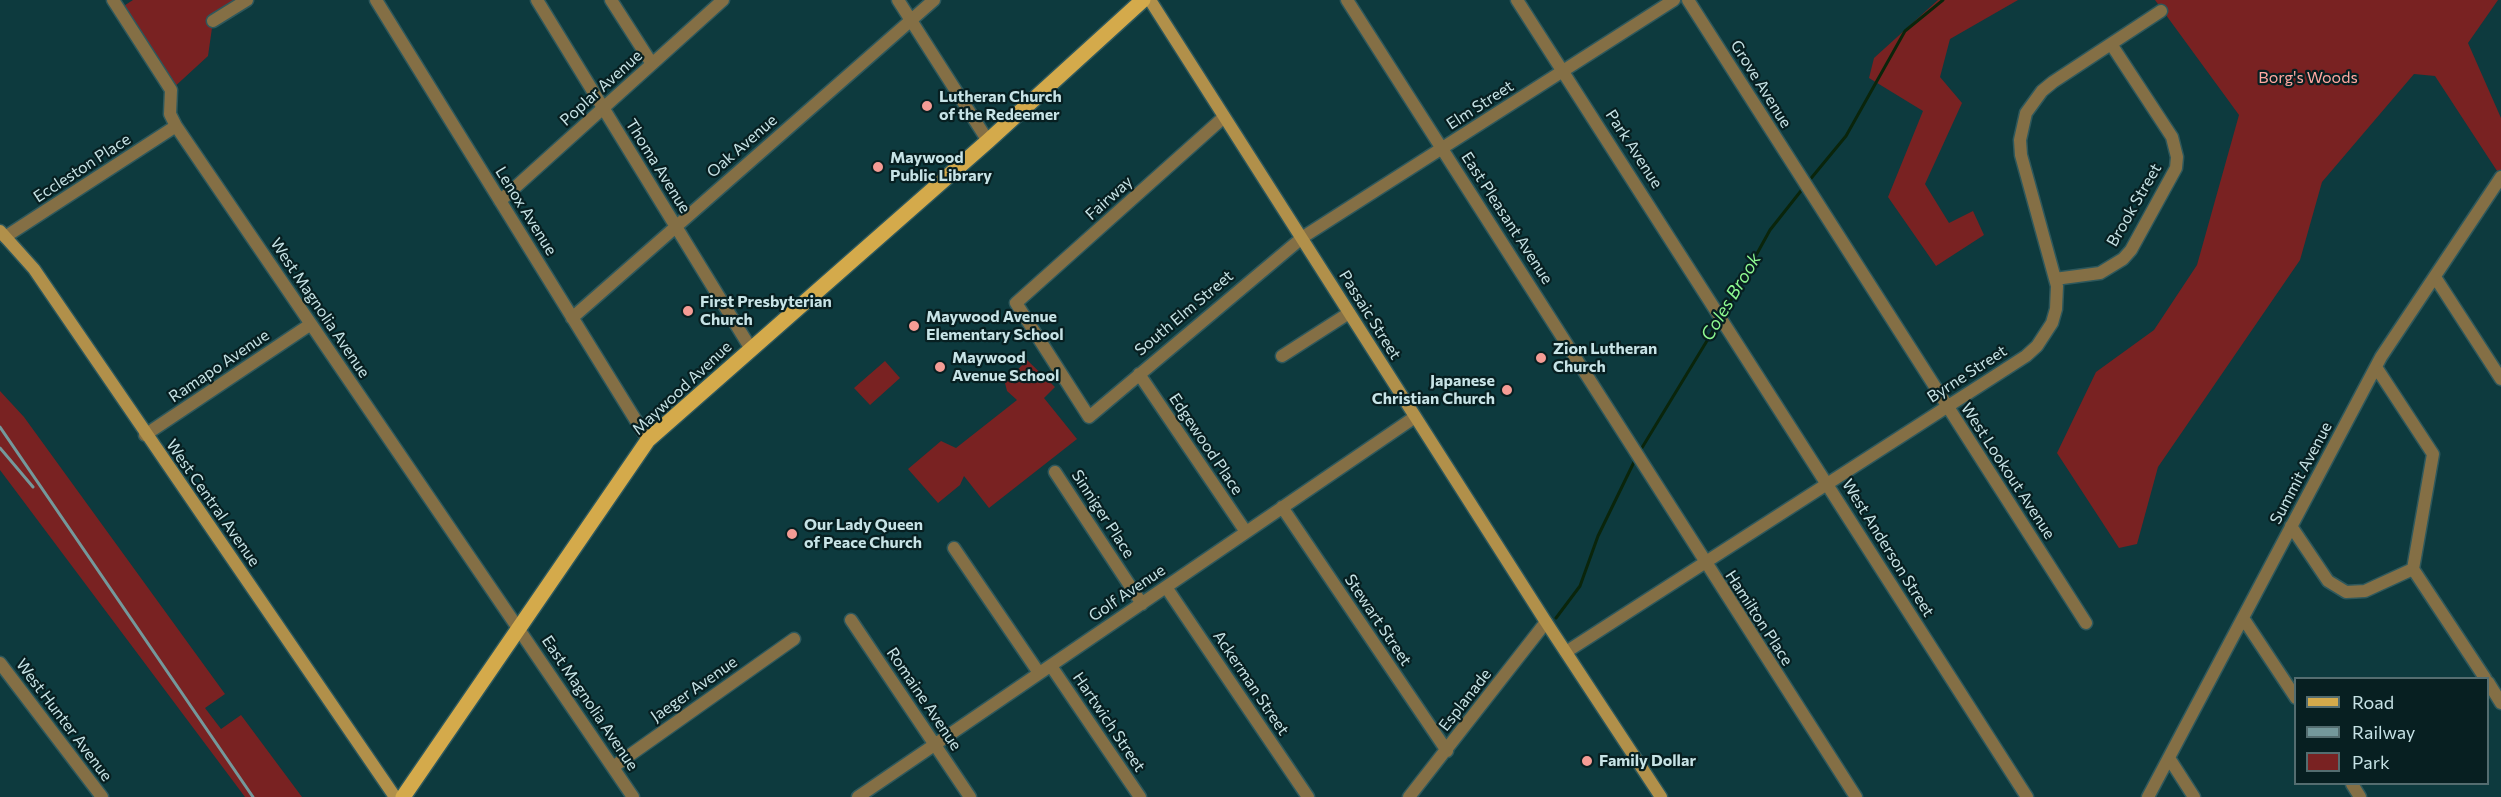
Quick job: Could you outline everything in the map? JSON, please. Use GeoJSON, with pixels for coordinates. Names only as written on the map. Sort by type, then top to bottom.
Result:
{"type":"FeatureCollection","features":[{"type":"Feature","properties":{"kind":"main road","name":"Maywood Avenue"},"geometry":{"type":"LineString","coordinates":[[403,797],[648,440],[988,141],[1143,0]]}},
{"type":"Feature","properties":{"kind":"main road","name":"Passaic Street"},"geometry":{"type":"LineString","coordinates":[[1150,0],[1546,622],[1661,797]]}},
{"type":"Feature","properties":{"kind":"main road","name":"West Central Avenue"},"geometry":{"type":"LineString","coordinates":[[3,234],[34,269],[145,435],[396,797]]}},
{"type":"Feature","properties":{"kind":"street","name":"West Magnolia Avenue"},"geometry":{"type":"LineString","coordinates":[[113,0],[171,90],[170,114],[176,126],[519,628]]}},
{"type":"Feature","properties":{"kind":"street"},"geometry":{"type":"LineString","coordinates":[[213,21],[247,0]]}},
{"type":"Feature","properties":{"kind":"street","name":"Lenox Avenue"},"geometry":{"type":"LineString","coordinates":[[376,0],[648,440]]}},
{"type":"Feature","properties":{"kind":"street","name":"Thoma Avenue"},"geometry":{"type":"LineString","coordinates":[[537,0],[752,349]]}},
{"type":"Feature","properties":{"kind":"street"},"geometry":{"type":"LineString","coordinates":[[611,0],[652,64]]}},
{"type":"Feature","properties":{"kind":"street","name":"Poplar Avenue"},"geometry":{"type":"LineString","coordinates":[[500,201],[723,0]]}},
{"type":"Feature","properties":{"kind":"street"},"geometry":{"type":"LineString","coordinates":[[898,0],[988,141]]}},
{"type":"Feature","properties":{"kind":"street","name":"Oak Avenue"},"geometry":{"type":"LineString","coordinates":[[572,318],[934,0]]}},
{"type":"Feature","properties":{"kind":"street","name":"East Pleasant Avenue"},"geometry":{"type":"LineString","coordinates":[[1347,0],[1638,455]]}},
{"type":"Feature","properties":{"kind":"street","name":"Park Avenue"},"geometry":{"type":"LineString","coordinates":[[1517,0],[1721,318]]}},
{"type":"Feature","properties":{"kind":"street","name":"Elm Street"},"geometry":{"type":"LineString","coordinates":[[1303,237],[1674,0]]}},
{"type":"Feature","properties":{"kind":"street","name":"Grove Avenue"},"geometry":{"type":"LineString","coordinates":[[1688,0],[1805,186]]}},
{"type":"Feature","properties":{"kind":"street","name":"Byrne Street"},"geometry":{"type":"LineString","coordinates":[[1566,652],[2026,356],[2037,346],[2052,323],[2056,309],[2055,279],[2021,155],[2022,125],[2030,107],[2042,91],[2161,11]]}},
{"type":"Feature","properties":{"kind":"street","name":"Brook Street"},"geometry":{"type":"LineString","coordinates":[[2055,279],[2100,273],[2123,259],[2131,250],[2176,168],[2177,157],[2172,136],[2111,44]]}},
{"type":"Feature","properties":{"kind":"street","name":"Fairway"},"geometry":{"type":"LineString","coordinates":[[1089,417],[1016,303],[1224,117]]}},
{"type":"Feature","properties":{"kind":"street","name":"Eccleston Place"},"geometry":{"type":"LineString","coordinates":[[3,234],[176,126]]}},
{"type":"Feature","properties":{"kind":"street","name":"Summit Avenue"},"geometry":{"type":"LineString","coordinates":[[2148,797],[2376,367],[2501,177]]}},
{"type":"Feature","properties":{"kind":"street","name":"West Lookout Avenue"},"geometry":{"type":"LineString","coordinates":[[1805,186],[2086,623]]}},
{"type":"Feature","properties":{"kind":"street","name":"South Elm Street"},"geometry":{"type":"LineString","coordinates":[[1089,417],[1303,237]]}},
{"type":"Feature","properties":{"kind":"street"},"geometry":{"type":"LineString","coordinates":[[2435,277],[2501,379]]}},
{"type":"Feature","properties":{"kind":"street"},"geometry":{"type":"LineString","coordinates":[[1282,356],[1349,313]]}},
{"type":"Feature","properties":{"kind":"street","name":"West Anderson Street"},"geometry":{"type":"LineString","coordinates":[[1721,318],[2026,797]]}},
{"type":"Feature","properties":{"kind":"street","name":"Ramapo Avenue"},"geometry":{"type":"LineString","coordinates":[[145,435],[311,324]]}},
{"type":"Feature","properties":{"kind":"street"},"geometry":{"type":"LineString","coordinates":[[2376,367],[2433,454],[2413,569],[2484,677]]}},
{"type":"Feature","properties":{"kind":"street","name":"Edgewood Place"},"geometry":{"type":"LineString","coordinates":[[1139,374],[1246,532]]}},
{"type":"Feature","properties":{"kind":"street","name":"Golf Avenue"},"geometry":{"type":"LineString","coordinates":[[858,797],[1415,417]]}},
{"type":"Feature","properties":{"kind":"street","name":"Hamilton Place"},"geometry":{"type":"LineString","coordinates":[[1638,455],[1704,563],[1856,797]]}},
{"type":"Feature","properties":{"kind":"street","name":"Sinniger Place"},"geometry":{"type":"LineString","coordinates":[[1055,472],[1142,604]]}},
{"type":"Feature","properties":{"kind":"street","name":"Stewart Street"},"geometry":{"type":"LineString","coordinates":[[1282,507],[1447,752]]}},
{"type":"Feature","properties":{"kind":"street"},"geometry":{"type":"LineString","coordinates":[[2291,526],[2328,581],[2346,592],[2365,591],[2413,569]]}},
{"type":"Feature","properties":{"kind":"street"},"geometry":{"type":"LineString","coordinates":[[954,548],[1039,673]]}},
{"type":"Feature","properties":{"kind":"street","name":"Ackerman Street"},"geometry":{"type":"LineString","coordinates":[[1166,587],[1308,797]]}},
{"type":"Feature","properties":{"kind":"street"},"geometry":{"type":"LineString","coordinates":[[2243,618],[2294,696]]}},
{"type":"Feature","properties":{"kind":"street","name":"Romaine Avenue"},"geometry":{"type":"LineString","coordinates":[[850,620],[970,797]]}},
{"type":"Feature","properties":{"kind":"street","name":"Esplanade"},"geometry":{"type":"LineString","coordinates":[[1417,794],[1546,622]]}},
{"type":"Feature","properties":{"kind":"street","name":"East Magnolia Avenue"},"geometry":{"type":"LineString","coordinates":[[519,628],[633,797]]}},
{"type":"Feature","properties":{"kind":"street","name":"Jaeger Avenue"},"geometry":{"type":"LineString","coordinates":[[613,767],[794,639]]}},
{"type":"Feature","properties":{"kind":"street","name":"West Hunter Avenue"},"geometry":{"type":"LineString","coordinates":[[0,663],[102,797]]}},
{"type":"Feature","properties":{"kind":"street","name":"Hartwich Street"},"geometry":{"type":"LineString","coordinates":[[1051,666],[1140,797]]}},
{"type":"Feature","properties":{"kind":"street"},"geometry":{"type":"LineString","coordinates":[[2489,685],[2501,703]]}},
{"type":"Feature","properties":{"kind":"street"},"geometry":{"type":"LineString","coordinates":[[2169,758],[2194,797]]}},
{"type":"Feature","properties":{"kind":"green space"},"geometry":{"type":"Polygon","coordinates":[[[133,0],[247,0],[213,21],[208,56],[171,90],[119,9],[133,0]]]}},
{"type":"Feature","properties":{"kind":"green space"},"geometry":{"type":"Polygon","coordinates":[[[1938,0],[2018,0],[1950,39],[1940,77],[1962,103],[1925,184],[1949,223],[1973,211],[1984,235],[1936,266],[1888,197],[1923,111],[1869,78],[1874,58],[1938,0]]]}},
{"type":"Feature","properties":{"kind":"green space","name":"Borg's Woods"},"geometry":{"type":"Polygon","coordinates":[[[2155,0],[2498,0],[2468,43],[2501,118],[2501,177],[2435,76],[2414,74],[2322,182],[2300,260],[2158,467],[2137,544],[2119,548],[2057,453],[2096,372],[2154,330],[2197,265],[2239,115],[2155,0]]]}},
{"type":"Feature","properties":{"kind":"green space"},"geometry":{"type":"Polygon","coordinates":[[[1027,360],[1055,387],[1044,398],[1077,439],[989,508],[964,476],[960,485],[938,503],[908,469],[941,441],[956,448],[1017,400],[1007,391],[1005,383],[1027,360]]]}},
{"type":"Feature","properties":{"kind":"green space"},"geometry":{"type":"Polygon","coordinates":[[[885,361],[900,378],[870,405],[854,388],[885,361]]]}},
{"type":"Feature","properties":{"kind":"green space"},"geometry":{"type":"Polygon","coordinates":[[[0,391],[24,417],[225,694],[205,708],[221,729],[241,715],[302,797],[245,797],[0,470],[0,391]]]}},
{"type":"Feature","properties":{"kind":"waterway","name":"Coles Brook"},"geometry":{"type":"LineString","coordinates":[[1808,182],[1846,136],[1905,31],[1943,0]]}},
{"type":"Feature","properties":{"kind":"waterway","name":"Coles Brook"},"geometry":{"type":"LineString","coordinates":[[1723,315],[1770,230],[1804,187]]}},
{"type":"Feature","properties":{"kind":"waterway","name":"Coles Brook"},"geometry":{"type":"LineString","coordinates":[[1640,451],[1719,321]]}},
{"type":"Feature","properties":{"kind":"waterway","name":"Coles Brook"},"geometry":{"type":"LineString","coordinates":[[1556,618],[1580,586],[1598,536],[1635,460]]}},
{"type":"Feature","properties":{"kind":"railway"},"geometry":{"type":"LineString","coordinates":[[0,427],[253,797]]}},
{"type":"Feature","properties":{"kind":"railway"},"geometry":{"type":"LineString","coordinates":[[0,448],[33,487]]}},
{"type":"Feature","properties":{"kind":"place","name":"Lutheran Church of the Redeemer"},"geometry":{"type":"Point","coordinates":[927,106]}},
{"type":"Feature","properties":{"kind":"place","name":"Maywood Public Library"},"geometry":{"type":"Point","coordinates":[878,167]}},
{"type":"Feature","properties":{"kind":"place","name":"First Presbyterian Church"},"geometry":{"type":"Point","coordinates":[688,311]}},
{"type":"Feature","properties":{"kind":"place","name":"Maywood Avenue Elementary School"},"geometry":{"type":"Point","coordinates":[914,326]}},
{"type":"Feature","properties":{"kind":"place","name":"Zion Lutheran Church"},"geometry":{"type":"Point","coordinates":[1541,358]}},
{"type":"Feature","properties":{"kind":"place","name":"Maywood Avenue School"},"geometry":{"type":"Point","coordinates":[940,367]}},
{"type":"Feature","properties":{"kind":"place","name":"Japanese Christian Church"},"geometry":{"type":"Point","coordinates":[1507,390]}},
{"type":"Feature","properties":{"kind":"place","name":"Our Lady Queen of Peace Church"},"geometry":{"type":"Point","coordinates":[792,534]}},
{"type":"Feature","properties":{"kind":"place","name":"Family Dollar"},"geometry":{"type":"Point","coordinates":[1587,761]}}]}
